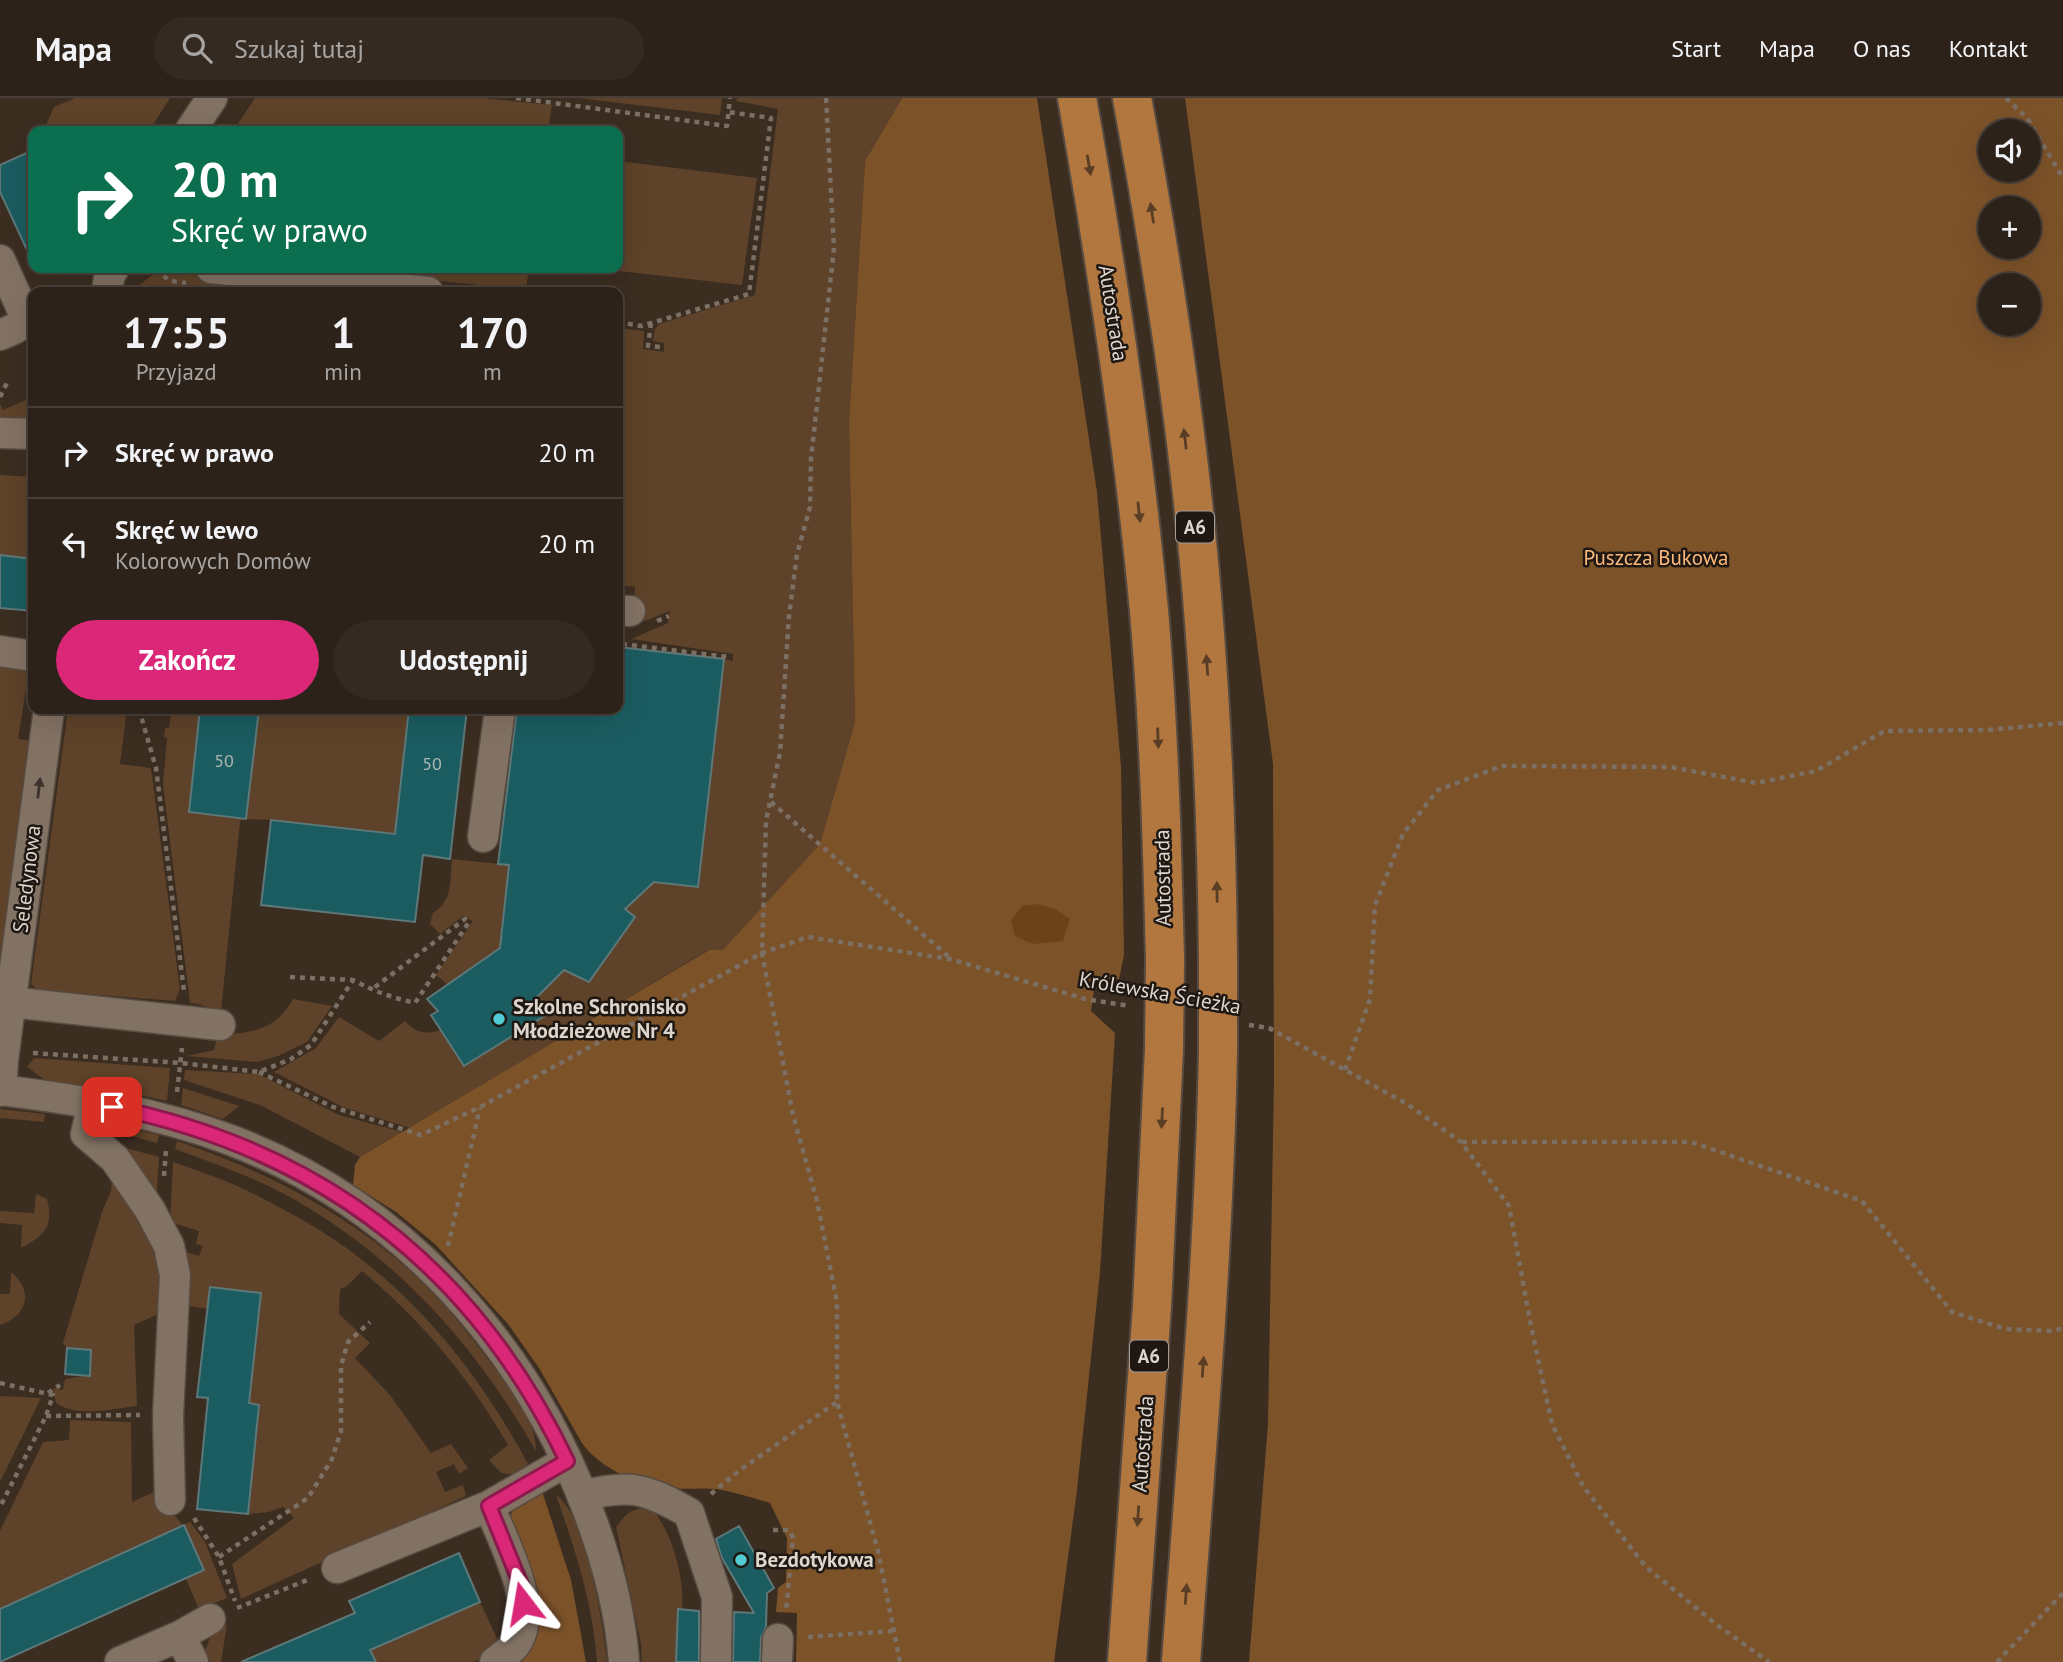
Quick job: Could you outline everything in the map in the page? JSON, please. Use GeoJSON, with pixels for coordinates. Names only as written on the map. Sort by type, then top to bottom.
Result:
{"type":"FeatureCollection","features":[{"type":"Feature","properties":{"kind":"highway","name":"Autostrada"},"geometry":{"type":"LineString","coordinates":[[1077,98],[1111,296],[1140,521],[1157,721],[1165,959],[1164,1049],[1152,1306],[1126,1662]]}},
{"type":"Feature","properties":{"kind":"highway","name":"A6"},"geometry":{"type":"LineString","coordinates":[[1132,98],[1182,409],[1195,528],[1213,757],[1218,960],[1230,1037],[1214,1183],[1181,1662]]}},
{"type":"Feature","properties":{"kind":"street"},"geometry":{"type":"LineString","coordinates":[[193,126],[212,98]]}},
{"type":"Feature","properties":{"kind":"street"},"geometry":{"type":"LineString","coordinates":[[0,260],[28,314]]}},
{"type":"Feature","properties":{"kind":"street"},"geometry":{"type":"LineString","coordinates":[[235,273],[287,284],[340,287]]}},
{"type":"Feature","properties":{"kind":"street"},"geometry":{"type":"LineString","coordinates":[[0,335],[28,319]]}},
{"type":"Feature","properties":{"kind":"street"},"geometry":{"type":"LineString","coordinates":[[0,433],[28,434]]}},
{"type":"Feature","properties":{"kind":"street"},"geometry":{"type":"LineString","coordinates":[[0,651],[28,655]]}},
{"type":"Feature","properties":{"kind":"street","name":"Seledynowa"},"geometry":{"type":"LineString","coordinates":[[0,1091],[6,1001],[48,714]]}},
{"type":"Feature","properties":{"kind":"street"},"geometry":{"type":"LineString","coordinates":[[483,837],[499,714]]}},
{"type":"Feature","properties":{"kind":"street"},"geometry":{"type":"LineString","coordinates":[[6,1001],[220,1024]]}},
{"type":"Feature","properties":{"kind":"street"},"geometry":{"type":"LineString","coordinates":[[0,1091],[93,1103],[172,1120],[236,1142],[315,1181],[382,1226],[437,1274],[491,1334],[520,1373],[546,1417],[601,1544],[612,1588],[624,1662]]}},
{"type":"Feature","properties":{"kind":"street"},"geometry":{"type":"LineString","coordinates":[[93,1103],[86,1135],[116,1159],[150,1210],[169,1246],[175,1275],[168,1415],[170,1500]]}},
{"type":"Feature","properties":{"kind":"street"},"geometry":{"type":"LineString","coordinates":[[337,1568],[489,1506],[567,1461]]}},
{"type":"Feature","properties":{"kind":"street"},"geometry":{"type":"LineString","coordinates":[[582,1496],[612,1488],[637,1490],[668,1501],[690,1513],[717,1597],[716,1662]]}},
{"type":"Feature","properties":{"kind":"street"},"geometry":{"type":"LineString","coordinates":[[489,1506],[521,1585],[525,1620],[516,1644],[495,1662]]}},
{"type":"Feature","properties":{"kind":"street"},"geometry":{"type":"LineString","coordinates":[[120,1662],[186,1649],[210,1619]]}},
{"type":"Feature","properties":{"kind":"path"},"geometry":{"type":"LineString","coordinates":[[516,98],[727,126],[730,98]]}},
{"type":"Feature","properties":{"kind":"path"},"geometry":{"type":"LineString","coordinates":[[826,98],[834,248],[811,459],[810,507],[797,554],[780,753],[766,821],[762,953],[793,1115],[817,1201],[837,1302],[837,1402],[878,1550],[900,1662]]}},
{"type":"Feature","properties":{"kind":"path"},"geometry":{"type":"LineString","coordinates":[[2006,98],[2027,118],[2063,178]]}},
{"type":"Feature","properties":{"kind":"path"},"geometry":{"type":"LineString","coordinates":[[623,323],[641,326],[750,294],[771,118],[728,112]]}},
{"type":"Feature","properties":{"kind":"path"},"geometry":{"type":"LineString","coordinates":[[171,281],[176,287]]}},
{"type":"Feature","properties":{"kind":"path"},"geometry":{"type":"LineString","coordinates":[[651,323],[648,346],[660,347]]}},
{"type":"Feature","properties":{"kind":"path"},"geometry":{"type":"LineString","coordinates":[[0,397],[7,383]]}},
{"type":"Feature","properties":{"kind":"path"},"geometry":{"type":"LineString","coordinates":[[623,644],[729,657]]}},
{"type":"Feature","properties":{"kind":"path"},"geometry":{"type":"LineString","coordinates":[[140,714],[156,768],[184,991],[181,1063],[175,1104]]}},
{"type":"Feature","properties":{"kind":"path"},"geometry":{"type":"LineString","coordinates":[[1345,1070],[1370,999],[1375,905],[1403,834],[1438,790],[1502,766],[1670,767],[1756,783],[1816,771],[1884,731],[1988,730],[2063,723]]}},
{"type":"Feature","properties":{"kind":"path"},"geometry":{"type":"LineString","coordinates":[[770,801],[950,959]]}},
{"type":"Feature","properties":{"kind":"path"},"geometry":{"type":"LineString","coordinates":[[290,976],[354,980],[372,990],[384,996],[415,1003],[469,922],[465,919],[372,990]]}},
{"type":"Feature","properties":{"kind":"path","name":"Królewska Ścieżka"},"geometry":{"type":"LineString","coordinates":[[259,1072],[334,1107],[421,1135],[480,1107],[762,953],[808,937],[950,959],[1085,999],[1137,1007]]}},
{"type":"Feature","properties":{"kind":"path"},"geometry":{"type":"LineString","coordinates":[[26,1052],[181,1063],[259,1072],[291,1059],[311,1045],[354,980]]}},
{"type":"Feature","properties":{"kind":"path","name":"Królewska Ścieżka"},"geometry":{"type":"LineString","coordinates":[[1230,1037],[1269,1028],[1407,1104],[1461,1142],[1509,1206],[1552,1423],[1583,1486],[1646,1567],[1717,1625],[1769,1662]]}},
{"type":"Feature","properties":{"kind":"path"},"geometry":{"type":"LineString","coordinates":[[446,1251],[480,1107]]}},
{"type":"Feature","properties":{"kind":"path"},"geometry":{"type":"LineString","coordinates":[[1461,1142],[1691,1142],[1862,1201],[1952,1312],[2005,1329],[2054,1331],[2063,1328]]}},
{"type":"Feature","properties":{"kind":"path"},"geometry":{"type":"LineString","coordinates":[[219,1557],[308,1498],[332,1459],[341,1432],[341,1366],[348,1342],[370,1322]]}},
{"type":"Feature","properties":{"kind":"path"},"geometry":{"type":"LineString","coordinates":[[0,1383],[53,1395],[46,1416],[0,1507]]}},
{"type":"Feature","properties":{"kind":"path"},"geometry":{"type":"LineString","coordinates":[[48,1394],[60,1385]]}},
{"type":"Feature","properties":{"kind":"path"},"geometry":{"type":"LineString","coordinates":[[690,1513],[740,1469],[837,1402]]}},
{"type":"Feature","properties":{"kind":"path"},"geometry":{"type":"LineString","coordinates":[[46,1416],[168,1415]]}},
{"type":"Feature","properties":{"kind":"path"},"geometry":{"type":"LineString","coordinates":[[170,1500],[195,1519],[219,1557],[238,1608]]}},
{"type":"Feature","properties":{"kind":"path"},"geometry":{"type":"LineString","coordinates":[[773,1530],[789,1530],[793,1538],[790,1590],[778,1651],[894,1631]]}},
{"type":"Feature","properties":{"kind":"path"},"geometry":{"type":"LineString","coordinates":[[246,1605],[305,1581]]}},
{"type":"Feature","properties":{"kind":"path"},"geometry":{"type":"LineString","coordinates":[[1997,1662],[2063,1593]]}},
{"type":"Feature","properties":{"kind":"shaded area"},"geometry":{"type":"Polygon","coordinates":[[[75,98],[170,98],[152,126],[46,125],[54,107],[75,98]]]}},
{"type":"Feature","properties":{"kind":"shaded area"},"geometry":{"type":"Polygon","coordinates":[[[255,98],[481,98],[552,105],[549,126],[236,126],[255,98]]]}},
{"type":"Feature","properties":{"kind":"shaded area"},"geometry":{"type":"Polygon","coordinates":[[[579,98],[722,98],[720,115],[579,98]]]}},
{"type":"Feature","properties":{"kind":"shaded area"},"geometry":{"type":"Polygon","coordinates":[[[737,98],[902,98],[865,161],[849,421],[855,722],[820,844],[723,951],[708,950],[410,1128],[343,1107],[274,1072],[316,1048],[339,1017],[379,1041],[405,1021],[421,1032],[441,1030],[465,1066],[484,1047],[488,1051],[546,1016],[536,998],[564,970],[589,982],[635,917],[625,909],[654,882],[698,887],[724,659],[733,661],[733,654],[631,639],[668,623],[670,611],[632,626],[635,587],[623,586],[623,329],[644,331],[643,349],[664,352],[664,343],[653,341],[655,329],[659,324],[755,295],[778,109],[736,101],[737,98]]]}},
{"type":"Feature","properties":{"kind":"shaded area"},"geometry":{"type":"Polygon","coordinates":[[[623,162],[757,178],[742,285],[623,271],[623,162]]]}},
{"type":"Feature","properties":{"kind":"shaded area"},"geometry":{"type":"Polygon","coordinates":[[[176,273],[256,282],[262,287],[137,287],[151,276],[176,273]]]}},
{"type":"Feature","properties":{"kind":"shaded area"},"geometry":{"type":"Polygon","coordinates":[[[365,273],[528,273],[526,287],[498,287],[365,273]]]}},
{"type":"Feature","properties":{"kind":"shaded area"},"geometry":{"type":"Polygon","coordinates":[[[28,399],[28,421],[0,422],[0,404],[3,410],[28,399]]]}},
{"type":"Feature","properties":{"kind":"shaded area"},"geometry":{"type":"Polygon","coordinates":[[[0,475],[28,477],[28,558],[0,555],[0,475]]]}},
{"type":"Feature","properties":{"kind":"shaded area"},"geometry":{"type":"Polygon","coordinates":[[[0,665],[17,667],[28,674],[28,689],[18,739],[38,742],[0,975],[0,665]]]}},
{"type":"Feature","properties":{"kind":"shaded area"},"geometry":{"type":"Polygon","coordinates":[[[67,714],[126,714],[120,764],[151,768],[180,989],[175,1001],[38,990],[31,984],[67,714]]]}},
{"type":"Feature","properties":{"kind":"shaded area"},"geometry":{"type":"Polygon","coordinates":[[[171,714],[199,714],[189,812],[246,819],[240,821],[221,1011],[190,1003],[163,785],[167,738],[164,737],[165,728],[169,728],[171,714]]]}},
{"type":"Feature","properties":{"kind":"shaded area"},"geometry":{"type":"Polygon","coordinates":[[[258,714],[408,714],[395,834],[246,819],[258,714]]]}},
{"type":"Feature","properties":{"kind":"shaded area"},"geometry":{"type":"Polygon","coordinates":[[[452,859],[509,865],[500,948],[448,985],[436,975],[473,921],[463,916],[440,934],[430,924],[433,913],[447,896],[452,859]]]}},
{"type":"Feature","properties":{"kind":"shaded area"},"geometry":{"type":"Polygon","coordinates":[[[1038,904],[1055,909],[1070,919],[1063,941],[1033,944],[1015,936],[1011,921],[1022,906],[1038,904]]]}},
{"type":"Feature","properties":{"kind":"shaded area"},"geometry":{"type":"Polygon","coordinates":[[[293,999],[332,1006],[307,1042],[278,1056],[257,1062],[187,1056],[214,1050],[218,1034],[252,1031],[270,1024],[279,1018],[293,999]]]}},
{"type":"Feature","properties":{"kind":"shaded area"},"geometry":{"type":"Polygon","coordinates":[[[34,1058],[170,1068],[167,1101],[126,1092],[48,1082],[27,1067],[34,1058]]]}},
{"type":"Feature","properties":{"kind":"shaded area"},"geometry":{"type":"Polygon","coordinates":[[[185,1070],[258,1074],[339,1115],[403,1132],[360,1157],[260,1105],[184,1080],[185,1070]]]}},
{"type":"Feature","properties":{"kind":"shaded area"},"geometry":{"type":"Polygon","coordinates":[[[183,1088],[239,1106],[223,1119],[181,1105],[183,1088]]]}},
{"type":"Feature","properties":{"kind":"shaded area"},"geometry":{"type":"Polygon","coordinates":[[[0,1109],[45,1114],[44,1122],[0,1118],[0,1109]]]}},
{"type":"Feature","properties":{"kind":"shaded area"},"geometry":{"type":"Polygon","coordinates":[[[114,1125],[159,1135],[157,1143],[110,1130],[114,1125]]]}},
{"type":"Feature","properties":{"kind":"shaded area"},"geometry":{"type":"Polygon","coordinates":[[[177,1141],[239,1165],[299,1193],[356,1228],[409,1270],[454,1316],[508,1386],[522,1406],[532,1428],[536,1451],[513,1413],[462,1342],[403,1279],[335,1225],[297,1201],[237,1172],[175,1149],[177,1141]]]}},
{"type":"Feature","properties":{"kind":"shaded area"},"geometry":{"type":"Polygon","coordinates":[[[119,1146],[159,1157],[156,1203],[119,1146]]]}},
{"type":"Feature","properties":{"kind":"shaded area"},"geometry":{"type":"Polygon","coordinates":[[[106,1160],[163,1263],[165,1311],[134,1325],[137,1406],[74,1410],[56,1403],[53,1388],[63,1390],[65,1379],[90,1375],[91,1350],[67,1348],[63,1343],[102,1212],[111,1191],[112,1178],[106,1160]]]}},
{"type":"Feature","properties":{"kind":"shaded area"},"geometry":{"type":"Polygon","coordinates":[[[173,1162],[239,1187],[290,1213],[345,1247],[384,1277],[454,1351],[493,1405],[528,1464],[514,1475],[501,1473],[489,1460],[508,1445],[477,1396],[425,1330],[362,1271],[346,1287],[340,1289],[339,1314],[370,1343],[355,1358],[390,1395],[431,1453],[451,1444],[468,1468],[459,1474],[454,1464],[436,1472],[445,1492],[463,1485],[466,1496],[241,1599],[232,1564],[294,1518],[283,1507],[269,1512],[248,1514],[259,1405],[249,1403],[210,1287],[207,1309],[185,1305],[179,1250],[199,1256],[203,1246],[196,1244],[199,1231],[170,1222],[173,1162]]]}},
{"type":"Feature","properties":{"kind":"shaded area"},"geometry":{"type":"Polygon","coordinates":[[[36,1194],[47,1199],[48,1223],[42,1234],[21,1248],[22,1225],[0,1223],[0,1211],[34,1213],[36,1194]]]}},
{"type":"Feature","properties":{"kind":"shaded area"},"geometry":{"type":"Polygon","coordinates":[[[11,1272],[23,1287],[25,1302],[17,1316],[0,1325],[0,1294],[10,1294],[11,1272]]]}},
{"type":"Feature","properties":{"kind":"shaded area"},"geometry":{"type":"Polygon","coordinates":[[[0,1396],[41,1398],[0,1482],[0,1396]]]}},
{"type":"Feature","properties":{"kind":"shaded area"},"geometry":{"type":"Polygon","coordinates":[[[70,1420],[131,1422],[132,1502],[154,1492],[183,1525],[0,1609],[0,1531],[43,1442],[69,1440],[70,1420]]]}},
{"type":"Feature","properties":{"kind":"shaded area"},"geometry":{"type":"Polygon","coordinates":[[[556,1495],[567,1507],[585,1547],[602,1623],[607,1662],[597,1662],[587,1598],[556,1495]]]}},
{"type":"Feature","properties":{"kind":"shaded area"},"geometry":{"type":"Polygon","coordinates":[[[644,1508],[654,1511],[660,1521],[672,1544],[679,1571],[682,1608],[678,1610],[676,1662],[642,1662],[641,1644],[616,1527],[628,1514],[644,1508]]]}},
{"type":"Feature","properties":{"kind":"shaded area"},"geometry":{"type":"Polygon","coordinates":[[[190,1522],[205,1542],[227,1598],[199,1609],[186,1579],[204,1570],[183,1525],[190,1522]]]}},
{"type":"Feature","properties":{"kind":"shaded area"},"geometry":{"type":"Polygon","coordinates":[[[480,1602],[502,1649],[474,1662],[369,1662],[374,1659],[370,1650],[480,1602]]]}},
{"type":"Feature","properties":{"kind":"shaded area"},"geometry":{"type":"Polygon","coordinates":[[[227,1625],[221,1662],[201,1662],[213,1629],[227,1625]]]}},
{"type":"Feature","properties":{"kind":"green space"},"geometry":{"type":"Polygon","coordinates":[[[902,98],[1037,98],[1097,492],[1121,767],[1124,955],[1119,979],[1095,983],[1091,1011],[1115,1033],[1100,1272],[1077,1490],[1054,1662],[796,1662],[797,1613],[776,1612],[778,1588],[786,1582],[787,1538],[770,1503],[717,1489],[671,1488],[646,1483],[625,1476],[597,1459],[582,1443],[539,1368],[508,1324],[435,1244],[396,1212],[353,1185],[355,1165],[360,1157],[709,950],[723,950],[820,844],[855,722],[849,421],[865,161],[902,98]]]}},
{"type":"Feature","properties":{"kind":"green space","name":"Puszcza Bukowa"},"geometry":{"type":"Polygon","coordinates":[[[1185,98],[2063,98],[2063,1662],[1249,1662],[1268,1424],[1274,1080],[1273,764],[1185,98]]]}},
{"type":"Feature","properties":{"kind":"green space"},"geometry":{"type":"Polygon","coordinates":[[[542,1491],[571,1580],[586,1662],[505,1662],[516,1653],[508,1525],[516,1507],[542,1491]]]}},
{"type":"Feature","properties":{"kind":"building"},"geometry":{"type":"Polygon","coordinates":[[[28,152],[28,252],[0,192],[0,165],[28,152]]]}},
{"type":"Feature","properties":{"kind":"building"},"geometry":{"type":"Polygon","coordinates":[[[0,555],[28,558],[28,611],[0,608],[0,555]]]}},
{"type":"Feature","properties":{"kind":"building"},"geometry":{"type":"Polygon","coordinates":[[[623,648],[724,659],[698,887],[654,882],[625,909],[635,917],[589,982],[564,970],[536,998],[546,1015],[464,1066],[431,1015],[438,1011],[427,999],[500,948],[509,865],[498,864],[516,714],[623,714],[623,648]]]}},
{"type":"Feature","properties":{"kind":"building"},"geometry":{"type":"Polygon","coordinates":[[[199,714],[258,714],[246,819],[189,812],[199,714]]]}},
{"type":"Feature","properties":{"kind":"building"},"geometry":{"type":"Polygon","coordinates":[[[408,714],[466,714],[450,859],[423,855],[415,922],[261,905],[271,820],[395,834],[408,714]]]}},
{"type":"Feature","properties":{"kind":"building"},"geometry":{"type":"Polygon","coordinates":[[[210,1287],[261,1293],[249,1403],[259,1405],[248,1514],[197,1509],[208,1398],[197,1397],[210,1287]]]}},
{"type":"Feature","properties":{"kind":"building"},"geometry":{"type":"Polygon","coordinates":[[[67,1348],[91,1350],[90,1376],[65,1374],[67,1348]]]}},
{"type":"Feature","properties":{"kind":"building"},"geometry":{"type":"Polygon","coordinates":[[[184,1525],[204,1570],[0,1662],[0,1609],[184,1525]]]}},
{"type":"Feature","properties":{"kind":"building"},"geometry":{"type":"Polygon","coordinates":[[[739,1526],[774,1588],[767,1593],[766,1627],[761,1638],[760,1662],[733,1662],[734,1612],[754,1613],[722,1558],[716,1539],[739,1526]]]}},
{"type":"Feature","properties":{"kind":"building"},"geometry":{"type":"Polygon","coordinates":[[[459,1553],[480,1602],[370,1650],[376,1662],[241,1662],[355,1613],[349,1601],[459,1553]]]}},
{"type":"Feature","properties":{"kind":"building"},"geometry":{"type":"Polygon","coordinates":[[[678,1609],[699,1611],[699,1662],[676,1662],[678,1609]]]}},
{"type":"Feature","properties":{"kind":"place","name":"Szkolne Schronisko Młodzieżowe Nr 4"},"geometry":{"type":"Point","coordinates":[499,1019]}},
{"type":"Feature","properties":{"kind":"place","name":"Bezdotykowa"},"geometry":{"type":"Point","coordinates":[741,1560]}},
{"type":"Feature","properties":{"kind":"route"},"geometry":{"type":"LineString","coordinates":[[112,1107],[190,1125],[236,1142],[315,1181],[382,1226],[421,1259],[491,1334],[520,1373],[546,1417],[567,1461],[489,1506],[521,1585],[523,1603]]}}]}
